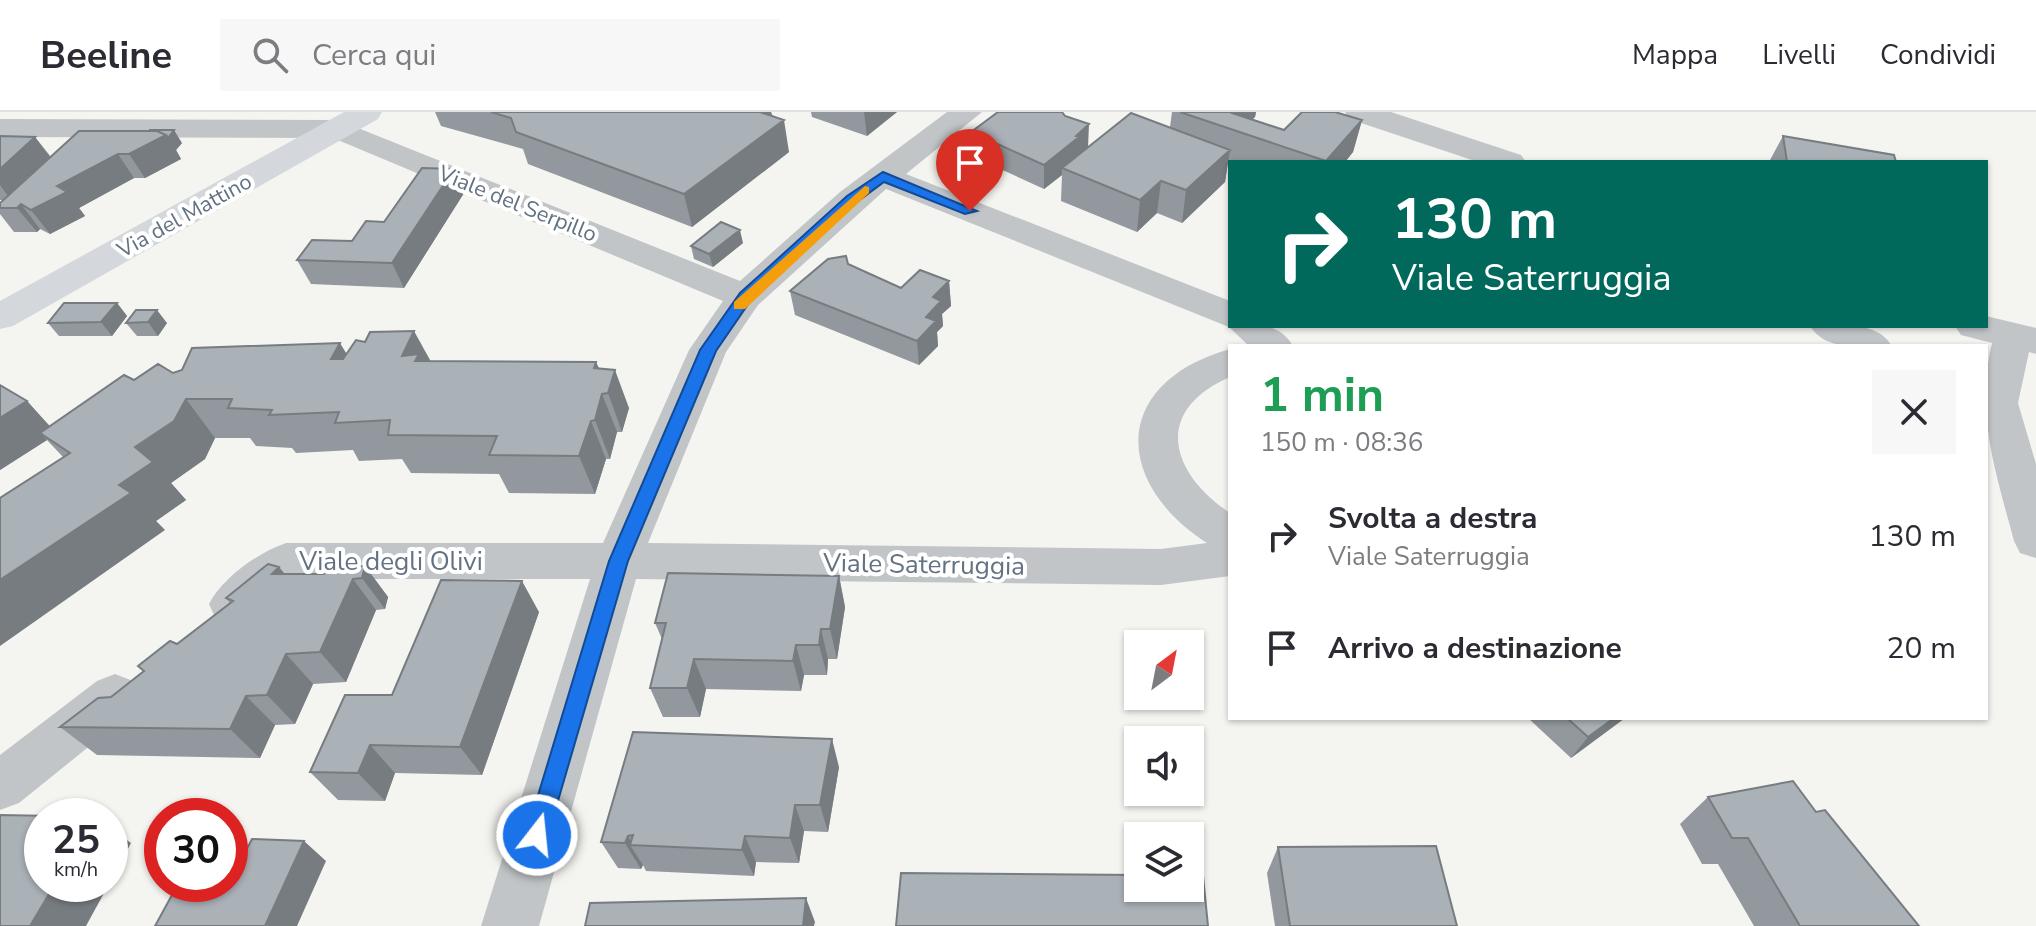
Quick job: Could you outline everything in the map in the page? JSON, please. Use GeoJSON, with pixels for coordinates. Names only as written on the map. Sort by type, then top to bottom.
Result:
{"type":"FeatureCollection","features":[{"type":"Feature","properties":{"kind":"main road","name":"Via del Mattino"},"geometry":{"type":"LineString","coordinates":[[0,317],[342,118]]}},
{"type":"Feature","properties":{"kind":"main road","name":"Via del Mattino"},"geometry":{"type":"LineString","coordinates":[[0,288],[287,131]]}},
{"type":"Feature","properties":{"kind":"street"},"geometry":{"type":"LineString","coordinates":[[510,926],[618,561],[708,350],[745,297],[852,199],[967,112]]}},
{"type":"Feature","properties":{"kind":"street"},"geometry":{"type":"LineString","coordinates":[[1360,112],[1504,160]]}},
{"type":"Feature","properties":{"kind":"street","name":"Viale del Serpillo"},"geometry":{"type":"LineString","coordinates":[[0,128],[54,120],[287,131],[342,118],[745,297]]}},
{"type":"Feature","properties":{"kind":"street"},"geometry":{"type":"LineString","coordinates":[[1331,122],[1442,160]]}},
{"type":"Feature","properties":{"kind":"street"},"geometry":{"type":"LineString","coordinates":[[883,176],[1228,314]]}},
{"type":"Feature","properties":{"kind":"street"},"geometry":{"type":"LineString","coordinates":[[1250,328],[1271,344]]}},
{"type":"Feature","properties":{"kind":"street"},"geometry":{"type":"LineString","coordinates":[[1833,328],[1869,344]]}},
{"type":"Feature","properties":{"kind":"street"},"geometry":{"type":"LineString","coordinates":[[1986,328],[2028,335],[1992,400],[2036,541]]}},
{"type":"Feature","properties":{"kind":"street"},"geometry":{"type":"LineString","coordinates":[[1228,363],[1210,368],[1181,388],[1162,413],[1157,445],[1167,477],[1191,509],[1228,534]]}},
{"type":"Feature","properties":{"kind":"street","name":"Viale Saterruggia"},"geometry":{"type":"LineString","coordinates":[[618,561],[1161,567],[1228,558]]}},
{"type":"Feature","properties":{"kind":"street","name":"Viale degli Olivi"},"geometry":{"type":"LineString","coordinates":[[199,630],[286,561],[618,561]]}},
{"type":"Feature","properties":{"kind":"street"},"geometry":{"type":"LineString","coordinates":[[0,786],[149,669]]}},
{"type":"Feature","properties":{"kind":"building"},"geometry":{"type":"Polygon","coordinates":[[[491,112],[760,112],[784,120],[684,194],[516,132],[511,118],[491,112]]]}},
{"type":"Feature","properties":{"kind":"building"},"geometry":{"type":"Polygon","coordinates":[[[998,112],[1062,112],[1065,116],[1089,124],[1076,136],[1079,137],[1044,165],[971,132],[998,112]]]}},
{"type":"Feature","properties":{"kind":"building"},"geometry":{"type":"Polygon","coordinates":[[[1180,112],[1233,112],[1284,130],[1302,112],[1335,112],[1362,120],[1327,160],[1180,112]]]}},
{"type":"Feature","properties":{"kind":"building"},"geometry":{"type":"Polygon","coordinates":[[[1131,113],[1230,150],[1186,190],[1161,181],[1140,200],[1062,168],[1131,113]]]}},
{"type":"Feature","properties":{"kind":"building"},"geometry":{"type":"Polygon","coordinates":[[[149,130],[174,130],[168,138],[149,130]]]}},
{"type":"Feature","properties":{"kind":"building"},"geometry":{"type":"Polygon","coordinates":[[[79,131],[157,131],[166,135],[129,154],[118,154],[57,186],[67,192],[31,210],[21,204],[17,208],[0,208],[0,203],[79,131]]]}},
{"type":"Feature","properties":{"kind":"building"},"geometry":{"type":"Polygon","coordinates":[[[0,136],[35,137],[0,169],[0,136]]]}},
{"type":"Feature","properties":{"kind":"building"},"geometry":{"type":"Polygon","coordinates":[[[1783,136],[1894,155],[1895,160],[1787,160],[1783,136]]]}},
{"type":"Feature","properties":{"kind":"building"},"geometry":{"type":"Polygon","coordinates":[[[422,168],[454,169],[392,263],[297,260],[312,240],[352,241],[366,221],[384,222],[422,168]]]}},
{"type":"Feature","properties":{"kind":"building"},"geometry":{"type":"Polygon","coordinates":[[[721,222],[740,230],[709,254],[691,246],[721,222]]]}},
{"type":"Feature","properties":{"kind":"building"},"geometry":{"type":"Polygon","coordinates":[[[846,256],[848,264],[901,288],[920,270],[949,281],[933,297],[941,301],[926,317],[936,321],[917,341],[790,291],[828,259],[846,256]]]}},
{"type":"Feature","properties":{"kind":"building"},"geometry":{"type":"Polygon","coordinates":[[[64,303],[117,303],[101,322],[48,323],[64,303]]]}},
{"type":"Feature","properties":{"kind":"building"},"geometry":{"type":"Polygon","coordinates":[[[136,310],[157,310],[148,322],[126,323],[136,310]]]}},
{"type":"Feature","properties":{"kind":"building"},"geometry":{"type":"Polygon","coordinates":[[[414,331],[402,356],[419,354],[415,361],[596,362],[594,368],[615,370],[608,393],[602,394],[595,420],[591,421],[579,456],[489,455],[497,436],[388,435],[390,420],[335,423],[339,412],[269,415],[272,410],[228,408],[232,399],[186,399],[174,421],[135,447],[153,462],[119,485],[131,493],[0,580],[0,498],[70,453],[40,433],[124,375],[134,380],[158,364],[173,373],[182,370],[192,348],[340,343],[331,359],[343,359],[356,340],[365,342],[370,332],[414,331]]]}},
{"type":"Feature","properties":{"kind":"building"},"geometry":{"type":"Polygon","coordinates":[[[0,385],[27,401],[0,418],[0,385]]]}},
{"type":"Feature","properties":{"kind":"building"},"geometry":{"type":"Polygon","coordinates":[[[268,564],[279,567],[272,574],[324,574],[329,566],[365,566],[362,578],[353,579],[320,652],[286,654],[267,695],[246,696],[230,729],[60,727],[98,698],[111,697],[144,671],[138,666],[170,641],[177,644],[233,601],[226,598],[268,564]]]}},
{"type":"Feature","properties":{"kind":"building"},"geometry":{"type":"Polygon","coordinates":[[[668,573],[839,576],[830,629],[821,629],[819,645],[796,645],[793,661],[694,659],[687,688],[650,688],[666,623],[655,623],[668,573]]]}},
{"type":"Feature","properties":{"kind":"building"},"geometry":{"type":"Polygon","coordinates":[[[441,580],[522,581],[460,747],[370,745],[358,773],[310,772],[345,695],[392,695],[441,580]]]}},
{"type":"Feature","properties":{"kind":"building"},"geometry":{"type":"Polygon","coordinates":[[[1569,720],[1611,720],[1588,737],[1569,720]]]}},
{"type":"Feature","properties":{"kind":"building"},"geometry":{"type":"Polygon","coordinates":[[[633,732],[832,739],[820,805],[795,805],[790,838],[745,836],[742,850],[630,845],[633,835],[628,836],[625,843],[601,842],[633,732]]]}},
{"type":"Feature","properties":{"kind":"building"},"geometry":{"type":"Polygon","coordinates":[[[1793,781],[1816,812],[1825,810],[1919,926],[1800,926],[1748,838],[1732,838],[1708,797],[1793,781]]]}},
{"type":"Feature","properties":{"kind":"building"},"geometry":{"type":"Polygon","coordinates":[[[0,815],[24,815],[24,902],[44,902],[30,926],[0,926],[0,815]]]}},
{"type":"Feature","properties":{"kind":"building"},"geometry":{"type":"Polygon","coordinates":[[[252,839],[304,841],[265,926],[155,926],[168,902],[248,902],[248,847],[252,839]]]}},
{"type":"Feature","properties":{"kind":"building"},"geometry":{"type":"Polygon","coordinates":[[[1436,846],[1457,926],[1290,926],[1278,847],[1436,846]]]}},
{"type":"Feature","properties":{"kind":"building"},"geometry":{"type":"Polygon","coordinates":[[[901,873],[1124,875],[1124,902],[1204,902],[1204,886],[1208,926],[896,926],[901,873]]]}},
{"type":"Feature","properties":{"kind":"building"},"geometry":{"type":"Polygon","coordinates":[[[806,898],[803,926],[585,926],[590,903],[806,898]]]}},
{"type":"Feature","properties":{"kind":"slow traffic"},"geometry":{"type":"LineString","coordinates":[[739,306],[745,297],[865,190]]}},
{"type":"Feature","properties":{"kind":"route"},"geometry":{"type":"LineString","coordinates":[[537,835],[618,561],[708,350],[745,297],[852,199],[883,176],[970,211]]}}]}
